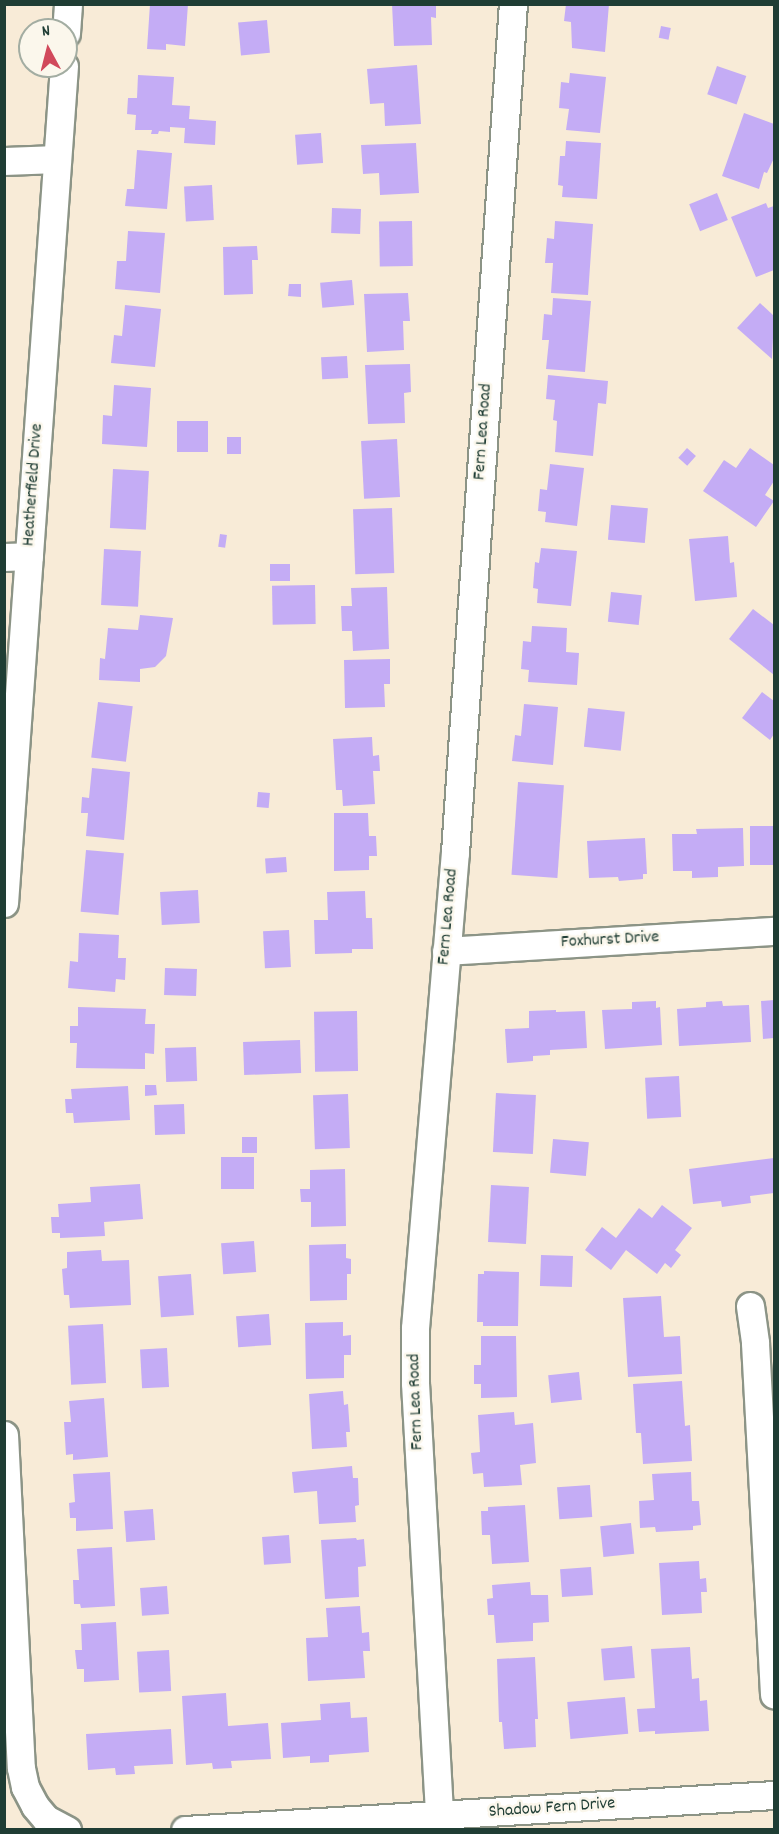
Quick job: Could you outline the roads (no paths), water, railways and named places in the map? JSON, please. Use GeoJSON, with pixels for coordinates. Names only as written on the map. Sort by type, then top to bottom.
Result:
{"type":"FeatureCollection","features":[{"type":"Feature","properties":{"kind":"street","name":"Fern Lea Road"},"geometry":{"type":"LineString","coordinates":[[440,1823],[415,1394],[415,1328],[446,951],[513,4]]}},
{"type":"Feature","properties":{"kind":"street","name":"Heatherfield Drive"},"geometry":{"type":"LineString","coordinates":[[4,903],[17,556],[63,78]]}},
{"type":"Feature","properties":{"kind":"street"},"geometry":{"type":"LineString","coordinates":[[4,161],[57,159]]}},
{"type":"Feature","properties":{"kind":"street","name":"Foxhurst Drive"},"geometry":{"type":"LineString","coordinates":[[446,951],[774,931]]}},
{"type":"Feature","properties":{"kind":"street"},"geometry":{"type":"LineString","coordinates":[[750,1306],[755,1343],[774,1694]]}},
{"type":"Feature","properties":{"kind":"street"},"geometry":{"type":"LineString","coordinates":[[4,1435],[21,1768],[25,1787],[35,1806],[60,1826]]}},
{"type":"Feature","properties":{"kind":"street","name":"Shadow Fern Drive"},"geometry":{"type":"LineString","coordinates":[[185,1830],[440,1823],[774,1795]]}}]}
